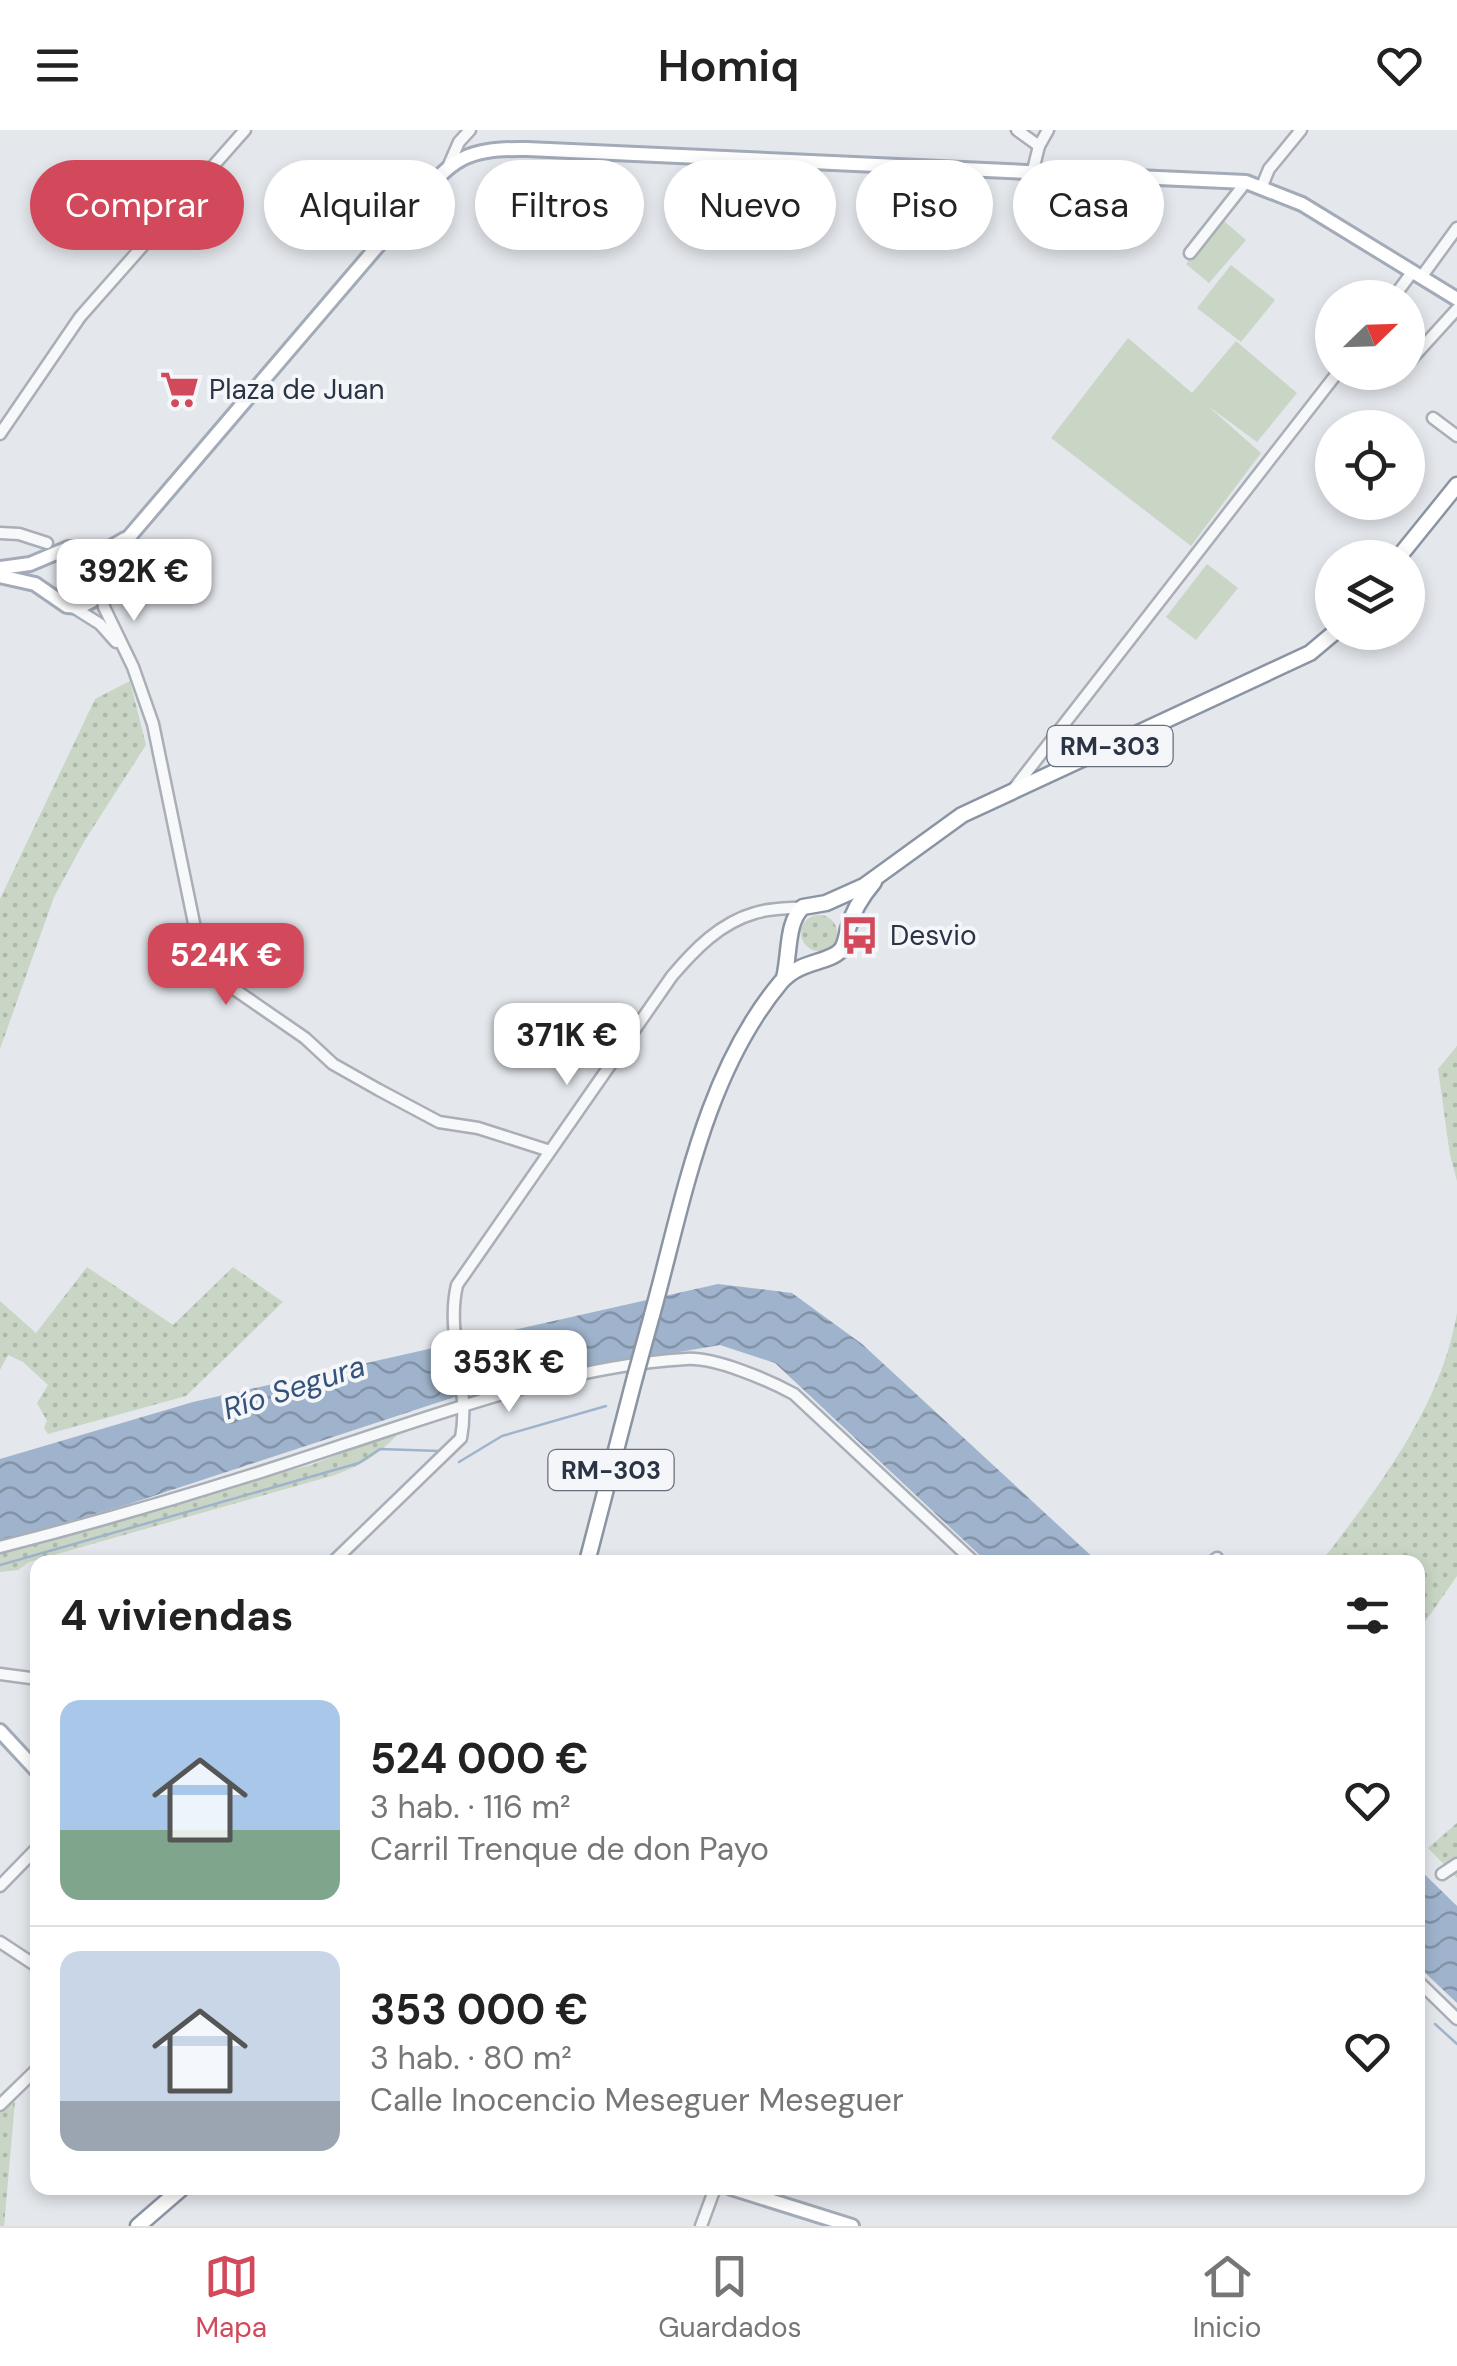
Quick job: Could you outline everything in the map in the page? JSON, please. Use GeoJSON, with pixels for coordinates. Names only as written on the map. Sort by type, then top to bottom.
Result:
{"type":"FeatureCollection","features":[{"type":"Feature","properties":{"kind":"highway"},"geometry":{"type":"LineString","coordinates":[[1412,540],[1457,484]]}},
{"type":"Feature","properties":{"kind":"highway","name":"RM-303"},"geometry":{"type":"LineString","coordinates":[[588,1555],[710,1114],[741,1046],[784,978],[793,918],[803,906],[826,903],[864,886],[962,815],[1315,649]]}},
{"type":"Feature","properties":{"kind":"highway","name":"RM-303"},"geometry":{"type":"LineString","coordinates":[[784,978],[814,960],[838,953],[868,889],[889,868]]}},
{"type":"Feature","properties":{"kind":"highway"},"geometry":{"type":"LineString","coordinates":[[826,903],[842,912],[848,930]]}},
{"type":"Feature","properties":{"kind":"highway"},"geometry":{"type":"LineString","coordinates":[[791,936],[800,953],[814,960]]}},
{"type":"Feature","properties":{"kind":"highway"},"geometry":{"type":"LineString","coordinates":[[138,2226],[174,2195]]}},
{"type":"Feature","properties":{"kind":"main road"},"geometry":{"type":"LineString","coordinates":[[455,162],[478,151],[503,148],[1013,169]]}},
{"type":"Feature","properties":{"kind":"main road"},"geometry":{"type":"LineString","coordinates":[[1164,177],[1262,186],[1302,204],[1457,299]]}},
{"type":"Feature","properties":{"kind":"main road"},"geometry":{"type":"LineString","coordinates":[[2,569],[36,584],[62,604],[86,605],[129,537],[376,250]]}},
{"type":"Feature","properties":{"kind":"main road"},"geometry":{"type":"LineString","coordinates":[[2,569],[51,549],[106,550],[129,537]]}},
{"type":"Feature","properties":{"kind":"main road"},"geometry":{"type":"LineString","coordinates":[[50,594],[45,573],[51,549]]}},
{"type":"Feature","properties":{"kind":"main road"},"geometry":{"type":"LineString","coordinates":[[89,552],[102,565],[102,584]]}},
{"type":"Feature","properties":{"kind":"main road"},"geometry":{"type":"LineString","coordinates":[[0,1731],[30,1763]]}},
{"type":"Feature","properties":{"kind":"main road"},"geometry":{"type":"LineString","coordinates":[[753,2195],[852,2226]]}},
{"type":"Feature","properties":{"kind":"street"},"geometry":{"type":"LineString","coordinates":[[0,434],[80,316],[245,130]]}},
{"type":"Feature","properties":{"kind":"street"},"geometry":{"type":"LineString","coordinates":[[451,160],[470,130]]}},
{"type":"Feature","properties":{"kind":"street"},"geometry":{"type":"LineString","coordinates":[[1017,130],[1039,146]]}},
{"type":"Feature","properties":{"kind":"street"},"geometry":{"type":"LineString","coordinates":[[1036,160],[1048,130]]}},
{"type":"Feature","properties":{"kind":"street"},"geometry":{"type":"LineString","coordinates":[[1262,186],[1269,170],[1301,130]]}},
{"type":"Feature","properties":{"kind":"street"},"geometry":{"type":"LineString","coordinates":[[1190,253],[1246,182]]}},
{"type":"Feature","properties":{"kind":"street"},"geometry":{"type":"LineString","coordinates":[[1411,280],[1457,228]]}},
{"type":"Feature","properties":{"kind":"street"},"geometry":{"type":"LineString","coordinates":[[1425,344],[1457,309]]}},
{"type":"Feature","properties":{"kind":"street"},"geometry":{"type":"LineString","coordinates":[[1012,792],[1324,390]]}},
{"type":"Feature","properties":{"kind":"street"},"geometry":{"type":"LineString","coordinates":[[1433,418],[1457,436]]}},
{"type":"Feature","properties":{"kind":"street"},"geometry":{"type":"LineString","coordinates":[[0,533],[19,534],[51,549]]}},
{"type":"Feature","properties":{"kind":"street"},"geometry":{"type":"LineString","coordinates":[[102,584],[104,607],[133,667],[153,724],[202,962],[305,1038],[333,1064],[379,1090],[439,1122],[478,1128],[550,1151]]}},
{"type":"Feature","properties":{"kind":"street"},"geometry":{"type":"LineString","coordinates":[[73,607],[110,634],[133,667]]}},
{"type":"Feature","properties":{"kind":"street"},"geometry":{"type":"LineString","coordinates":[[340,1555],[462,1438],[464,1406],[452,1306],[457,1284],[690,954],[724,926],[768,910],[803,906]]}},
{"type":"Feature","properties":{"kind":"street"},"geometry":{"type":"LineString","coordinates":[[768,910],[776,914],[791,936]]}},
{"type":"Feature","properties":{"kind":"street"},"geometry":{"type":"LineString","coordinates":[[0,1548],[230,1482],[464,1406],[584,1374],[691,1358],[762,1377],[794,1394],[967,1555]]}},
{"type":"Feature","properties":{"kind":"street"},"geometry":{"type":"LineString","coordinates":[[0,1674],[30,1678]]}},
{"type":"Feature","properties":{"kind":"street"},"geometry":{"type":"LineString","coordinates":[[0,1886],[30,1855]]}},
{"type":"Feature","properties":{"kind":"street"},"geometry":{"type":"LineString","coordinates":[[1442,1874],[1457,1864]]}},
{"type":"Feature","properties":{"kind":"street"},"geometry":{"type":"LineString","coordinates":[[0,1942],[30,1962]]}},
{"type":"Feature","properties":{"kind":"street"},"geometry":{"type":"LineString","coordinates":[[1425,1988],[1457,2019]]}},
{"type":"Feature","properties":{"kind":"street"},"geometry":{"type":"LineString","coordinates":[[0,2105],[30,2076]]}},
{"type":"Feature","properties":{"kind":"street"},"geometry":{"type":"LineString","coordinates":[[700,2226],[712,2195]]}},
{"type":"Feature","properties":{"kind":"green space"},"geometry":{"type":"Polygon","coordinates":[[[1224,221],[1246,240],[1209,283],[1186,264],[1224,221]]]}},
{"type":"Feature","properties":{"kind":"green space"},"geometry":{"type":"Polygon","coordinates":[[[1231,265],[1275,300],[1241,342],[1197,308],[1231,265]]]}},
{"type":"Feature","properties":{"kind":"green space"},"geometry":{"type":"Polygon","coordinates":[[[1128,338],[1192,393],[1236,341],[1297,393],[1257,442],[1208,406],[1261,453],[1191,546],[1051,438],[1128,338]]]}},
{"type":"Feature","properties":{"kind":"green space"},"geometry":{"type":"Polygon","coordinates":[[[1207,564],[1238,588],[1196,640],[1166,617],[1207,564]]]}},
{"type":"Feature","properties":{"kind":"green space"},"geometry":{"type":"Polygon","coordinates":[[[130,681],[146,745],[54,897],[0,1049],[0,899],[95,699],[130,681]]]}},
{"type":"Feature","properties":{"kind":"green space"},"geometry":{"type":"Polygon","coordinates":[[[819,915],[832,920],[837,933],[832,946],[819,951],[806,946],[801,933],[806,920],[819,915]]]}},
{"type":"Feature","properties":{"kind":"green space"},"geometry":{"type":"Polygon","coordinates":[[[1457,1046],[1457,1181],[1438,1069],[1457,1046]]]}},
{"type":"Feature","properties":{"kind":"green space"},"geometry":{"type":"Polygon","coordinates":[[[87,1267],[173,1325],[233,1267],[283,1302],[186,1396],[48,1434],[44,1428],[47,1421],[37,1403],[48,1385],[23,1362],[8,1355],[0,1370],[0,1301],[36,1333],[87,1267]]]}},
{"type":"Feature","properties":{"kind":"green space"},"geometry":{"type":"Polygon","coordinates":[[[1457,1313],[1457,1576],[1425,1622],[1425,1555],[1326,1555],[1404,1445],[1422,1414],[1449,1348],[1457,1313]]]}},
{"type":"Feature","properties":{"kind":"green space"},"geometry":{"type":"Polygon","coordinates":[[[402,1429],[372,1457],[335,1475],[54,1555],[30,1555],[30,1562],[18,1570],[0,1572],[0,1550],[311,1465],[402,1429]]]}},
{"type":"Feature","properties":{"kind":"green space"},"geometry":{"type":"Polygon","coordinates":[[[1457,1823],[1457,1878],[1428,1848],[1457,1823]]]}},
{"type":"Feature","properties":{"kind":"green space"},"geometry":{"type":"Polygon","coordinates":[[[11,2101],[15,2102],[4,2226],[0,2226],[0,2112],[11,2101]]]}},
{"type":"Feature","properties":{"kind":"water","name":"Río Segura"},"geometry":{"type":"Polygon","coordinates":[[[718,1284],[792,1293],[862,1344],[1090,1555],[980,1555],[775,1363],[720,1345],[494,1384],[123,1506],[0,1541],[0,1459],[193,1402],[718,1284]]]}},
{"type":"Feature","properties":{"kind":"water"},"geometry":{"type":"Polygon","coordinates":[[[1425,1875],[1457,1906],[1457,2003],[1425,1973],[1425,1875]]]}},
{"type":"Feature","properties":{"kind":"waterway"},"geometry":{"type":"LineString","coordinates":[[459,1462],[502,1436],[606,1406]]}},
{"type":"Feature","properties":{"kind":"waterway"},"geometry":{"type":"LineString","coordinates":[[35,1555],[359,1463],[380,1449],[440,1451]]}},
{"type":"Feature","properties":{"kind":"waterway"},"geometry":{"type":"LineString","coordinates":[[0,1565],[30,1556]]}},
{"type":"Feature","properties":{"kind":"waterway"},"geometry":{"type":"LineString","coordinates":[[1435,2024],[1457,2044]]}},
{"type":"Feature","properties":{"kind":"place","name":"Plaza de Juan"},"geometry":{"type":"Point","coordinates":[179,389]}},
{"type":"Feature","properties":{"kind":"place","name":"Desvio"},"geometry":{"type":"Point","coordinates":[860,935]}}]}
